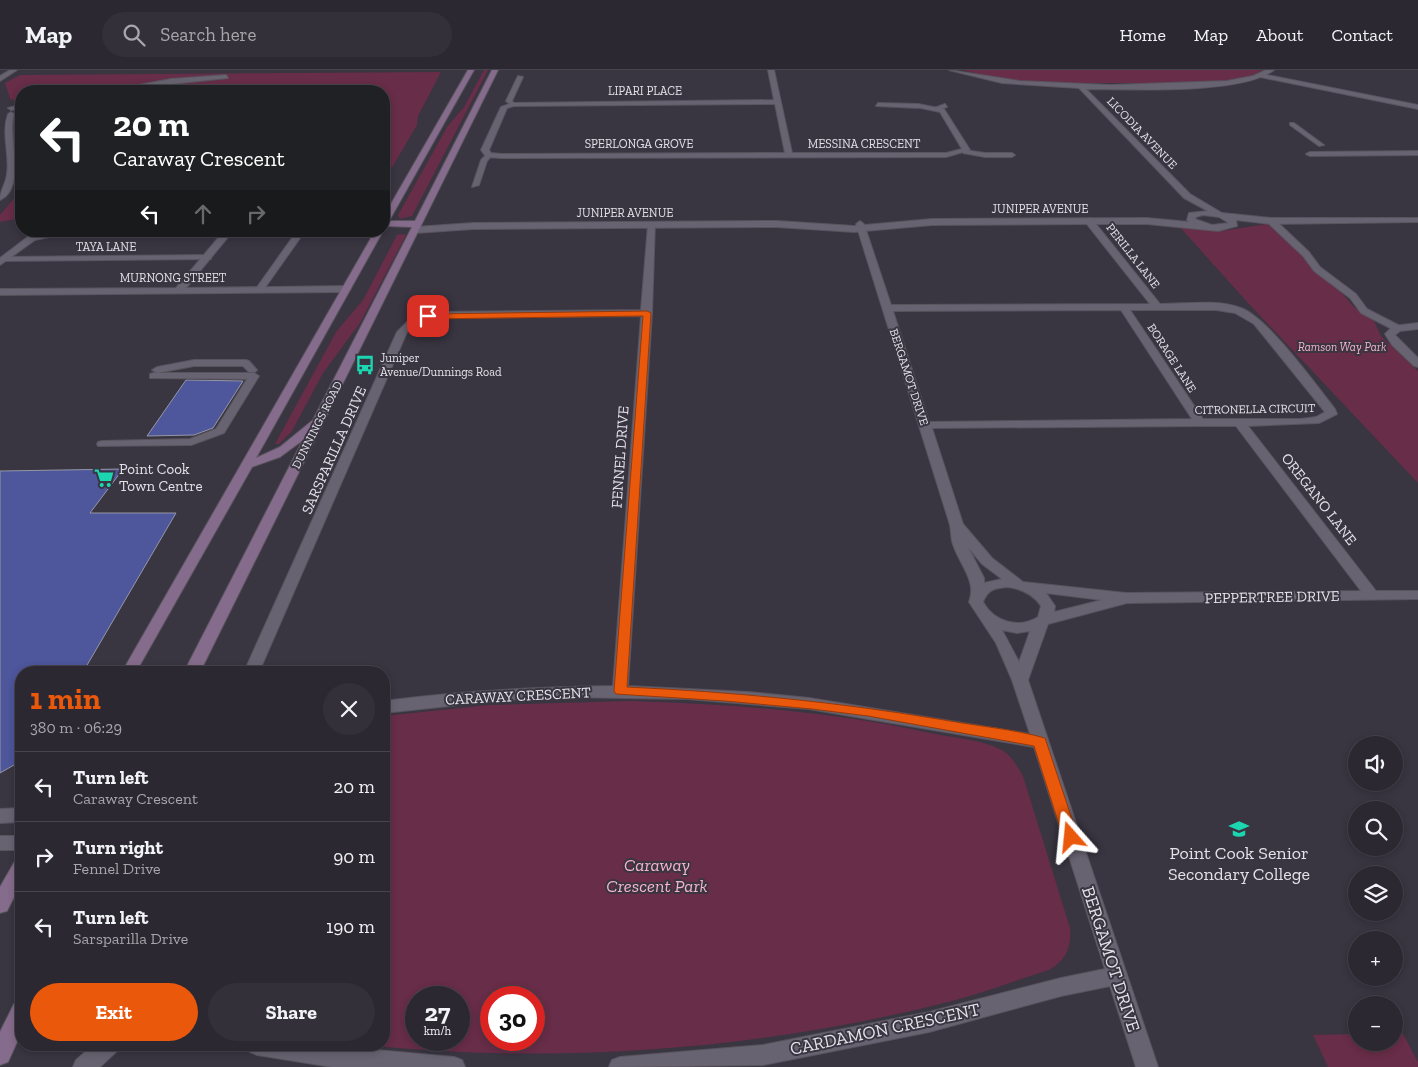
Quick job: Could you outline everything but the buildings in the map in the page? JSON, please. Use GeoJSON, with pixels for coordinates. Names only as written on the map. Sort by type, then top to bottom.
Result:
{"type":"FeatureCollection","features":[{"type":"Feature","properties":{"kind":"main road"},"geometry":{"type":"LineString","coordinates":[[390,212],[471,70]]}},
{"type":"Feature","properties":{"kind":"main road","name":"DUNNINGS ROAD"},"geometry":{"type":"LineString","coordinates":[[195,666],[325,412],[495,70]]}},
{"type":"Feature","properties":{"kind":"main road"},"geometry":{"type":"LineString","coordinates":[[390,224],[417,227]]}},
{"type":"Feature","properties":{"kind":"main road"},"geometry":{"type":"LineString","coordinates":[[390,229],[417,227]]}},
{"type":"Feature","properties":{"kind":"main road"},"geometry":{"type":"LineString","coordinates":[[133,666],[376,237]]}},
{"type":"Feature","properties":{"kind":"main road"},"geometry":{"type":"LineString","coordinates":[[247,464],[258,462],[285,449],[325,412]]}},
{"type":"Feature","properties":{"kind":"main road"},"geometry":{"type":"LineString","coordinates":[[0,905],[15,877]]}},
{"type":"Feature","properties":{"kind":"main road"},"geometry":{"type":"LineString","coordinates":[[0,1055],[15,1024]]}},
{"type":"Feature","properties":{"kind":"street"},"geometry":{"type":"LineString","coordinates":[[0,78],[14,70]]}},
{"type":"Feature","properties":{"kind":"street","name":"MESSINA CRESCENT"},"geometry":{"type":"LineString","coordinates":[[772,70],[789,155],[946,155],[965,152]]}},
{"type":"Feature","properties":{"kind":"street"},"geometry":{"type":"LineString","coordinates":[[955,71],[1018,83],[1080,86],[1236,83],[1262,76],[1271,70]]}},
{"type":"Feature","properties":{"kind":"street"},"geometry":{"type":"LineString","coordinates":[[1262,76],[1418,107]]}},
{"type":"Feature","properties":{"kind":"street","name":"LICODIA AVENUE"},"geometry":{"type":"LineString","coordinates":[[1080,86],[1187,196],[1221,215]]}},
{"type":"Feature","properties":{"kind":"street","name":"LIPARI PLACE"},"geometry":{"type":"LineString","coordinates":[[512,104],[779,102]]}},
{"type":"Feature","properties":{"kind":"street"},"geometry":{"type":"LineString","coordinates":[[489,155],[485,150],[504,107],[512,104]]}},
{"type":"Feature","properties":{"kind":"street"},"geometry":{"type":"LineString","coordinates":[[918,106],[937,108],[944,112],[967,148],[965,152]]}},
{"type":"Feature","properties":{"kind":"street"},"geometry":{"type":"LineString","coordinates":[[3,116],[12,109]]}},
{"type":"Feature","properties":{"kind":"street"},"geometry":{"type":"LineString","coordinates":[[0,198],[10,182],[2,126],[12,109]]}},
{"type":"Feature","properties":{"kind":"street"},"geometry":{"type":"LineString","coordinates":[[1321,144],[1333,154]]}},
{"type":"Feature","properties":{"kind":"street"},"geometry":{"type":"LineString","coordinates":[[1310,154],[1418,153]]}},
{"type":"Feature","properties":{"kind":"street","name":"SPERLONGA GROVE"},"geometry":{"type":"LineString","coordinates":[[489,155],[789,155]]}},
{"type":"Feature","properties":{"kind":"street","name":"LICODIA AVENUE"},"geometry":{"type":"LineString","coordinates":[[1187,196],[1192,215]]}},
{"type":"Feature","properties":{"kind":"street","name":"JUNIPER AVENUE"},"geometry":{"type":"LineString","coordinates":[[1147,221],[1203,213],[1221,215]]}},
{"type":"Feature","properties":{"kind":"street"},"geometry":{"type":"LineString","coordinates":[[1192,215],[1192,221],[1203,226]]}},
{"type":"Feature","properties":{"kind":"street"},"geometry":{"type":"LineString","coordinates":[[1221,215],[1271,221]]}},
{"type":"Feature","properties":{"kind":"street"},"geometry":{"type":"LineString","coordinates":[[1221,215],[1233,221],[1234,224],[1230,226]]}},
{"type":"Feature","properties":{"kind":"street"},"geometry":{"type":"LineString","coordinates":[[1230,226],[1271,221],[1418,220]]}},
{"type":"Feature","properties":{"kind":"street","name":"JUNIPER AVENUE"},"geometry":{"type":"LineString","coordinates":[[417,227],[777,224],[861,227],[932,222],[1089,221],[1147,221],[1219,228],[1230,226]]}},
{"type":"Feature","properties":{"kind":"street","name":"PERILLA LANE"},"geometry":{"type":"LineString","coordinates":[[1089,221],[1157,307]]}},
{"type":"Feature","properties":{"kind":"street","name":"FENNEL DRIVE"},"geometry":{"type":"LineString","coordinates":[[620,691],[652,225]]}},
{"type":"Feature","properties":{"kind":"street","name":"BERGAMOT DRIVE"},"geometry":{"type":"LineString","coordinates":[[861,227],[958,525],[959,542],[977,578],[977,596]]}},
{"type":"Feature","properties":{"kind":"street"},"geometry":{"type":"LineString","coordinates":[[2,260],[32,238],[38,237]]}},
{"type":"Feature","properties":{"kind":"street"},"geometry":{"type":"LineString","coordinates":[[179,290],[224,237]]}},
{"type":"Feature","properties":{"kind":"street","name":"MURNONG STREET"},"geometry":{"type":"LineString","coordinates":[[0,292],[346,290]]}},
{"type":"Feature","properties":{"kind":"street","name":"CITRONELLA CIRCUIT"},"geometry":{"type":"LineString","coordinates":[[887,308],[1220,307],[1236,309],[1251,316],[1331,411],[1331,414],[1325,418],[1311,422],[924,425]]}},
{"type":"Feature","properties":{"kind":"street","name":"BORAGE LANE"},"geometry":{"type":"LineString","coordinates":[[1124,308],[1200,423]]}},
{"type":"Feature","properties":{"kind":"street","name":"SARSPARILLA DRIVE"},"geometry":{"type":"LineString","coordinates":[[254,666],[398,341],[408,324],[418,319],[438,315],[647,313]]}},
{"type":"Feature","properties":{"kind":"street"},"geometry":{"type":"LineString","coordinates":[[1418,326],[1397,328],[1391,332],[1391,337],[1418,364]]}},
{"type":"Feature","properties":{"kind":"street","name":"OREGANO LANE"},"geometry":{"type":"LineString","coordinates":[[1240,422],[1372,596]]}},
{"type":"Feature","properties":{"kind":"street","name":"BERGAMOT DRIVE"},"geometry":{"type":"LineString","coordinates":[[958,525],[987,561],[1021,585]]}},
{"type":"Feature","properties":{"kind":"street"},"geometry":{"type":"LineString","coordinates":[[1020,680],[1028,664],[1033,637],[1043,621],[1048,609],[1044,599],[1038,593],[1021,585],[992,584],[981,590],[977,596],[976,602],[980,612],[990,620],[1007,627],[1026,628],[1043,621]]}},
{"type":"Feature","properties":{"kind":"street","name":"PEPPERTREE DRIVE"},"geometry":{"type":"LineString","coordinates":[[1021,585],[1126,598],[1418,595]]}},
{"type":"Feature","properties":{"kind":"street","name":"PEPPERTREE DRIVE"},"geometry":{"type":"LineString","coordinates":[[1043,621],[1126,598]]}},
{"type":"Feature","properties":{"kind":"street","name":"BERGAMOT DRIVE"},"geometry":{"type":"LineString","coordinates":[[980,612],[1003,642],[1020,680],[1147,1067]]}},
{"type":"Feature","properties":{"kind":"street","name":"CARAWAY CRESCENT"},"geometry":{"type":"LineString","coordinates":[[390,706],[496,695],[620,691],[734,697],[868,712],[1040,742]]}},
{"type":"Feature","properties":{"kind":"street"},"geometry":{"type":"LineString","coordinates":[[0,816],[15,815]]}},
{"type":"Feature","properties":{"kind":"street"},"geometry":{"type":"LineString","coordinates":[[0,843],[15,843]]}},
{"type":"Feature","properties":{"kind":"street","name":"CARDAMON CRESCENT"},"geometry":{"type":"LineString","coordinates":[[620,1067],[763,1055],[930,1022],[1061,987],[1116,976]]}},
{"type":"Feature","properties":{"kind":"street"},"geometry":{"type":"LineString","coordinates":[[84,1067],[102,1051]]}},
{"type":"Feature","properties":{"kind":"street"},"geometry":{"type":"LineString","coordinates":[[296,1051],[342,1058],[454,1067]]}},
{"type":"Feature","properties":{"kind":"lane"},"geometry":{"type":"LineString","coordinates":[[146,85],[171,81],[226,77]]}},
{"type":"Feature","properties":{"kind":"lane"},"geometry":{"type":"LineString","coordinates":[[512,104],[510,99],[520,77]]}},
{"type":"Feature","properties":{"kind":"lane"},"geometry":{"type":"LineString","coordinates":[[878,105],[918,106]]}},
{"type":"Feature","properties":{"kind":"lane"},"geometry":{"type":"LineString","coordinates":[[937,108],[945,106]]}},
{"type":"Feature","properties":{"kind":"lane"},"geometry":{"type":"LineString","coordinates":[[1292,124],[1321,144]]}},
{"type":"Feature","properties":{"kind":"lane","name":"MESSINA CRESCENT"},"geometry":{"type":"LineString","coordinates":[[965,152],[985,155],[1012,155]]}},
{"type":"Feature","properties":{"kind":"lane"},"geometry":{"type":"LineString","coordinates":[[475,185],[484,160],[489,155]]}},
{"type":"Feature","properties":{"kind":"lane"},"geometry":{"type":"LineString","coordinates":[[1271,221],[1303,251],[1317,269],[1353,296],[1364,310],[1397,328]]}},
{"type":"Feature","properties":{"kind":"lane"},"geometry":{"type":"LineString","coordinates":[[260,290],[297,237]]}},
{"type":"Feature","properties":{"kind":"lane","name":"TAYA LANE"},"geometry":{"type":"LineString","coordinates":[[2,260],[208,257]]}},
{"type":"Feature","properties":{"kind":"lane"},"geometry":{"type":"LineString","coordinates":[[102,444],[191,442],[220,431],[253,373],[155,373]]}},
{"type":"Feature","properties":{"kind":"green space"},"geometry":{"type":"Polygon","coordinates":[[[484,70],[488,70],[412,216],[400,219],[398,215],[447,127],[464,107],[484,70]]]}},
{"type":"Feature","properties":{"kind":"green space"},"geometry":{"type":"Polygon","coordinates":[[[962,70],[1263,70],[1251,76],[1229,81],[1035,83],[996,78],[962,70]]]}},
{"type":"Feature","properties":{"kind":"green space"},"geometry":{"type":"Polygon","coordinates":[[[441,72],[418,116],[417,125],[390,168],[390,85],[15,85],[15,101],[10,99],[5,83],[20,75],[441,72]]]}},
{"type":"Feature","properties":{"kind":"green space"},"geometry":{"type":"Polygon","coordinates":[[[15,197],[15,219],[0,222],[0,215],[15,197]]]}},
{"type":"Feature","properties":{"kind":"green space","name":"Ramson Way Park"},"geometry":{"type":"Polygon","coordinates":[[[1267,224],[1298,251],[1311,267],[1340,291],[1355,308],[1374,321],[1381,336],[1418,371],[1418,483],[1248,303],[1178,225],[1222,231],[1267,224]]]}},
{"type":"Feature","properties":{"kind":"green space"},"geometry":{"type":"Polygon","coordinates":[[[397,235],[406,235],[360,323],[323,373],[292,431],[279,444],[275,444],[336,332],[363,300],[397,235]]]}},
{"type":"Feature","properties":{"kind":"green space","name":"Caraway Crescent Park"},"geometry":{"type":"Polygon","coordinates":[[[630,701],[707,704],[784,710],[860,720],[986,744],[1009,755],[1023,776],[1070,928],[1069,947],[1064,958],[1055,966],[1049,970],[977,994],[880,1018],[807,1031],[734,1042],[660,1049],[587,1053],[439,1051],[470,1051],[470,986],[405,986],[405,1048],[390,1047],[390,715],[489,705],[630,701]]]}},
{"type":"Feature","properties":{"kind":"green space"},"geometry":{"type":"Polygon","coordinates":[[[1348,1034],[1348,1051],[1403,1051],[1403,1034],[1418,1062],[1418,1067],[1328,1067],[1313,1035],[1348,1034]]]}},
{"type":"Feature","properties":{"kind":"place","name":"Juniper Avenue/Dunnings Road"},"geometry":{"type":"Point","coordinates":[365,365]}},
{"type":"Feature","properties":{"kind":"place","name":"Point Cook Town Centre"},"geometry":{"type":"Point","coordinates":[104,478]}},
{"type":"Feature","properties":{"kind":"place","name":"Point Cook Senior Secondary College"},"geometry":{"type":"Point","coordinates":[1239,829]}},
{"type":"Feature","properties":{"kind":"route"},"geometry":{"type":"LineString","coordinates":[[428,316],[647,313],[620,691],[725,696],[812,705],[868,712],[1040,742],[1071,837]]}}]}
